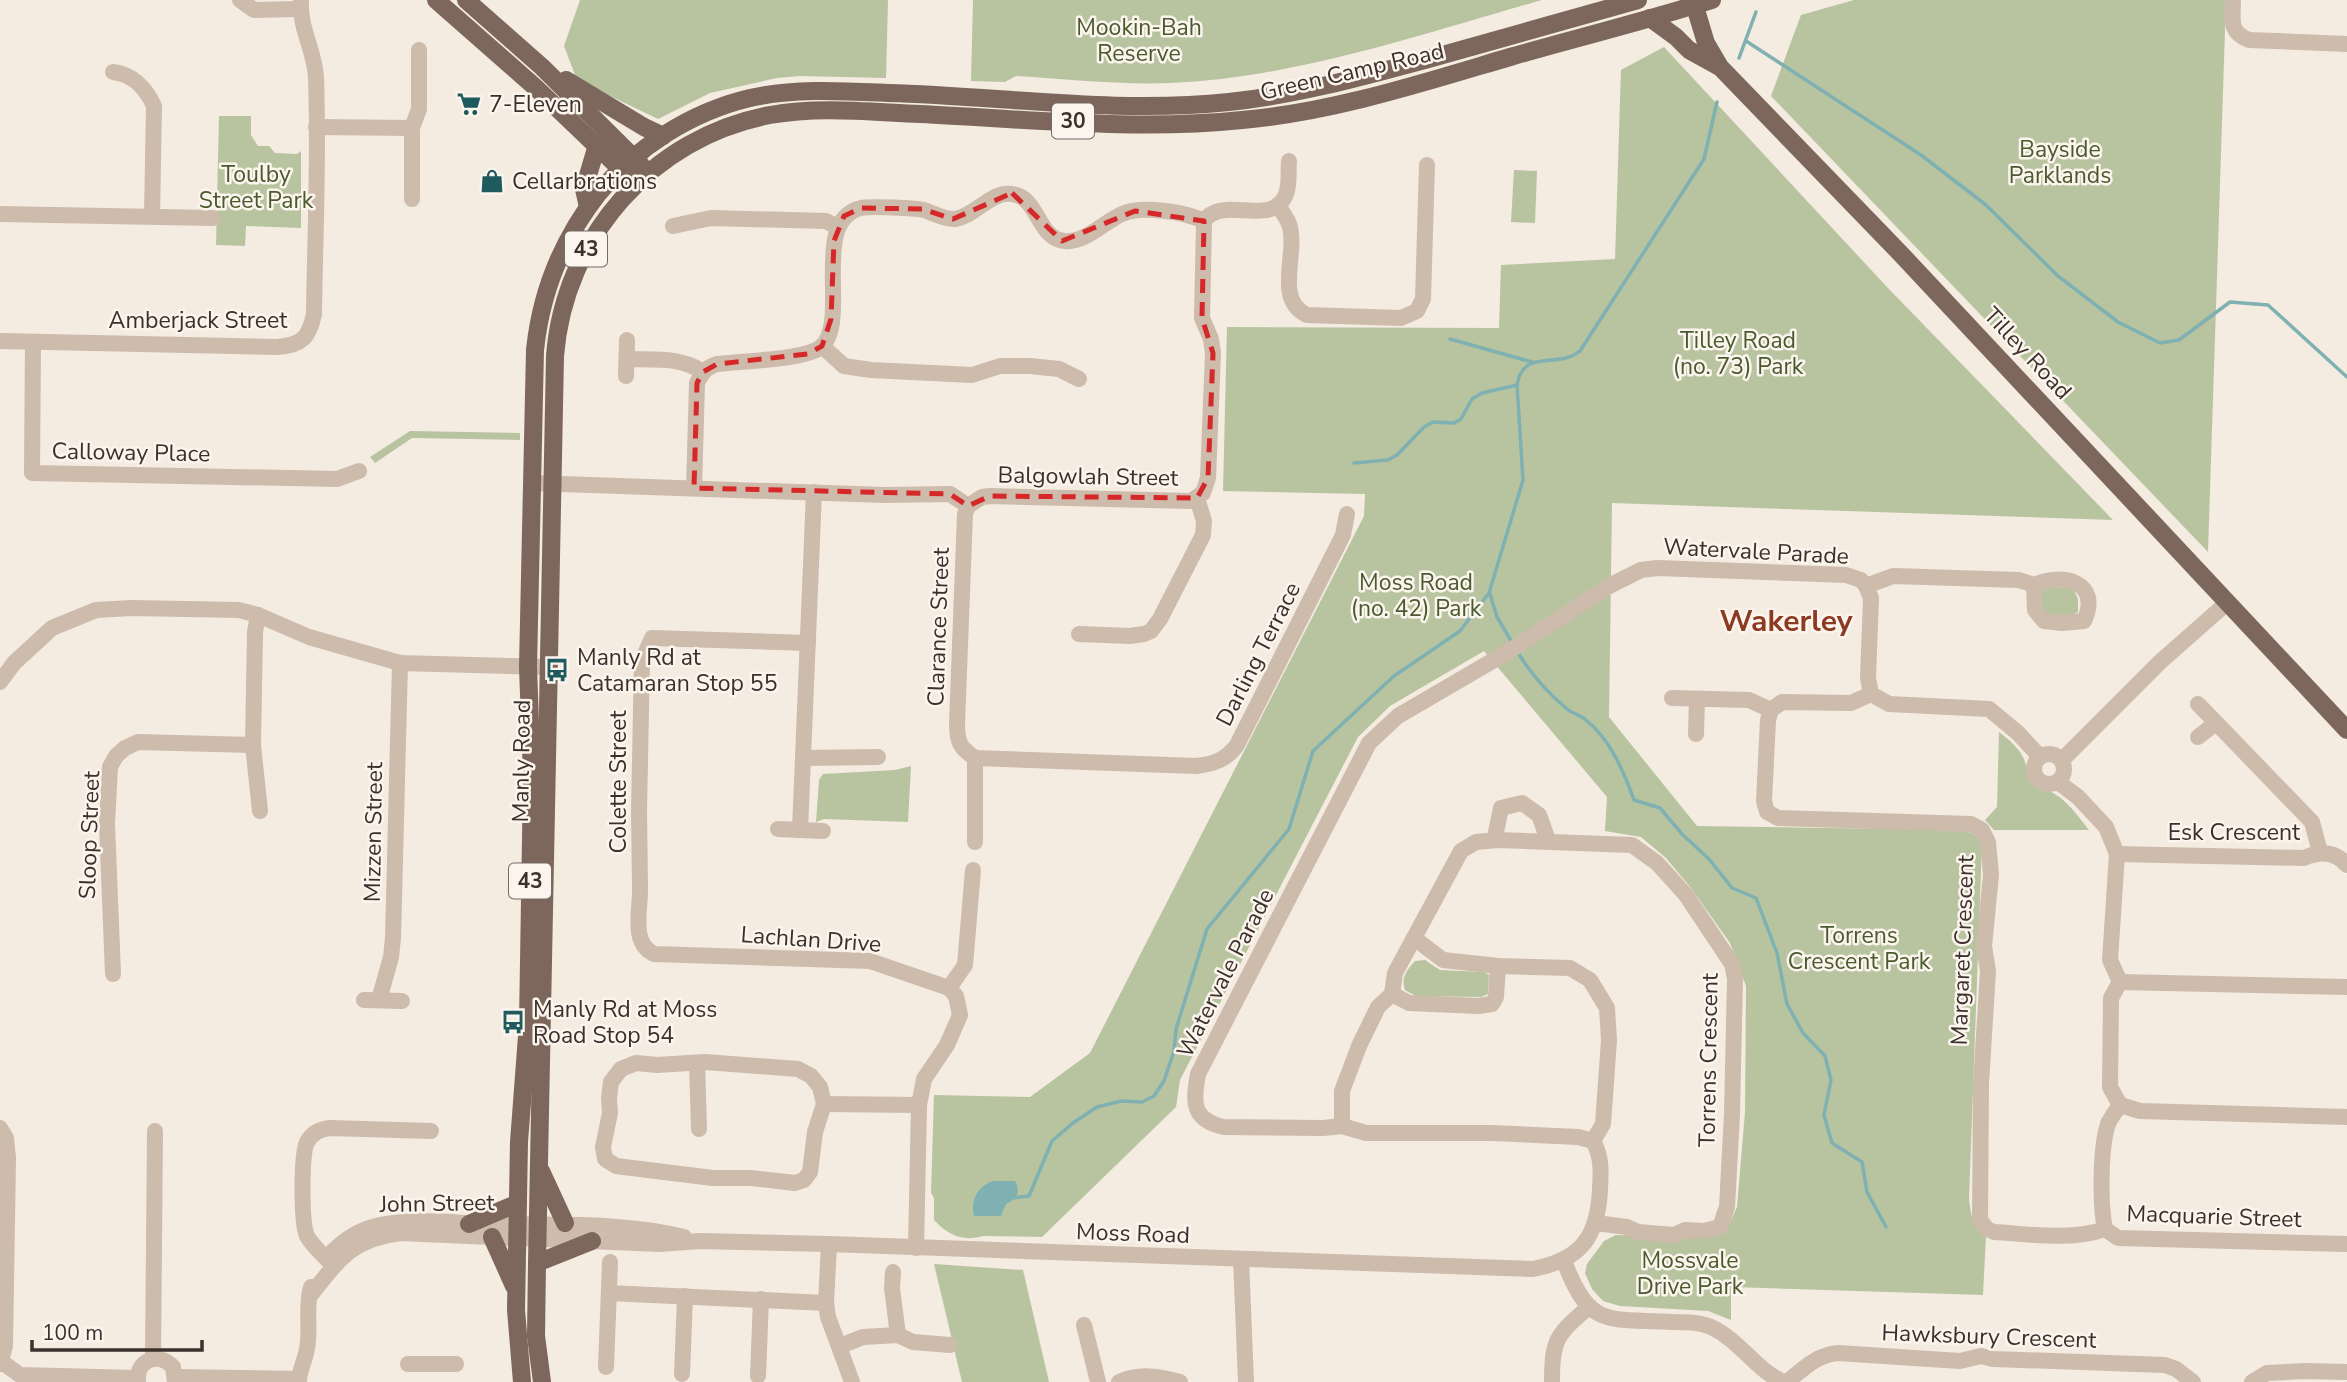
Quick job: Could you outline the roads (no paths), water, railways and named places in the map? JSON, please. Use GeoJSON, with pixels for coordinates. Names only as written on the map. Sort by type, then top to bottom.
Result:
{"type":"FeatureCollection","features":[{"type":"Feature","properties":{"kind":"main road"},"geometry":{"type":"LineString","coordinates":[[436,0],[597,145],[627,162]]}},
{"type":"Feature","properties":{"kind":"main road"},"geometry":{"type":"LineString","coordinates":[[466,0],[542,67],[642,178]]}},
{"type":"Feature","properties":{"kind":"main road","name":"Green Camp Road"},"geometry":{"type":"LineString","coordinates":[[663,136],[699,116],[734,103],[793,92],[964,95],[1153,106],[1264,98],[1336,84],[1638,0]]}},
{"type":"Feature","properties":{"kind":"main road","name":"Green Camp Road"},"geometry":{"type":"LineString","coordinates":[[642,178],[675,152],[718,130],[752,118],[794,112],[846,111],[1161,124],[1279,116],[1372,97],[1650,18],[1693,3],[1712,0]]}},
{"type":"Feature","properties":{"kind":"main road","name":"Tilley Road"},"geometry":{"type":"LineString","coordinates":[[1693,3],[1706,43],[1720,67],[1876,228],[2347,730]]}},
{"type":"Feature","properties":{"kind":"main road"},"geometry":{"type":"LineString","coordinates":[[1650,18],[1689,50],[1720,67]]}},
{"type":"Feature","properties":{"kind":"main road"},"geometry":{"type":"LineString","coordinates":[[542,67],[663,136]]}},
{"type":"Feature","properties":{"kind":"main road","name":"Manly Road"},"geometry":{"type":"LineString","coordinates":[[522,1382],[517,1333],[518,1203],[528,1023],[532,777],[528,667],[535,349],[538,322],[556,262],[588,206],[627,162],[663,136]]}},
{"type":"Feature","properties":{"kind":"main road"},"geometry":{"type":"LineString","coordinates":[[588,206],[584,189],[597,145]]}},
{"type":"Feature","properties":{"kind":"main road","name":"Manly Road"},"geometry":{"type":"LineString","coordinates":[[542,1382],[536,1336],[555,356],[564,302],[579,260],[618,202],[642,178]]}},
{"type":"Feature","properties":{"kind":"main road"},"geometry":{"type":"LineString","coordinates":[[539,1168],[565,1223]]}},
{"type":"Feature","properties":{"kind":"main road"},"geometry":{"type":"LineString","coordinates":[[469,1224],[518,1203]]}},
{"type":"Feature","properties":{"kind":"main road"},"geometry":{"type":"LineString","coordinates":[[492,1237],[517,1292]]}},
{"type":"Feature","properties":{"kind":"main road"},"geometry":{"type":"LineString","coordinates":[[537,1263],[592,1241]]}},
{"type":"Feature","properties":{"kind":"street"},"geometry":{"type":"LineString","coordinates":[[240,0],[254,10],[301,4]]}},
{"type":"Feature","properties":{"kind":"street"},"geometry":{"type":"LineString","coordinates":[[2233,0],[2234,29],[2238,36],[2249,40],[2347,44]]}},
{"type":"Feature","properties":{"kind":"street","name":"Amberjack Street"},"geometry":{"type":"LineString","coordinates":[[0,341],[277,347],[291,346],[301,341],[310,331],[314,314],[316,74],[301,20],[301,4]]}},
{"type":"Feature","properties":{"kind":"street"},"geometry":{"type":"LineString","coordinates":[[412,199],[412,128],[419,109],[419,50]]}},
{"type":"Feature","properties":{"kind":"street"},"geometry":{"type":"LineString","coordinates":[[113,72],[125,74],[148,92],[154,106],[152,216]]}},
{"type":"Feature","properties":{"kind":"street"},"geometry":{"type":"LineString","coordinates":[[316,127],[412,128]]}},
{"type":"Feature","properties":{"kind":"street"},"geometry":{"type":"LineString","coordinates":[[694,488],[697,383],[703,372],[707,367],[717,364],[808,354],[822,346],[831,319],[837,227],[844,216],[861,208],[922,209],[953,219],[972,212],[993,197],[1012,194],[1023,198],[1032,207],[1045,229],[1062,241],[1075,240],[1123,213],[1135,211],[1181,212],[1204,221],[1209,214],[1220,210],[1263,211],[1278,205],[1287,191],[1289,161]]}},
{"type":"Feature","properties":{"kind":"street"},"geometry":{"type":"LineString","coordinates":[[1278,205],[1289,224],[1289,296],[1299,312],[1307,316],[1401,318],[1417,311],[1423,299],[1427,165]]}},
{"type":"Feature","properties":{"kind":"street"},"geometry":{"type":"LineString","coordinates":[[0,214],[213,218]]}},
{"type":"Feature","properties":{"kind":"street"},"geometry":{"type":"LineString","coordinates":[[673,226],[711,218],[826,221],[837,227]]}},
{"type":"Feature","properties":{"kind":"street","name":"Balgowlah Street"},"geometry":{"type":"LineString","coordinates":[[968,506],[982,497],[990,496],[1181,503],[1203,493],[1208,478],[1213,353],[1211,339],[1202,318],[1204,221]]}},
{"type":"Feature","properties":{"kind":"street"},"geometry":{"type":"LineString","coordinates":[[626,376],[627,340]]}},
{"type":"Feature","properties":{"kind":"street","name":"Calloway Place"},"geometry":{"type":"LineString","coordinates":[[33,342],[32,473],[337,479],[359,471]]}},
{"type":"Feature","properties":{"kind":"street"},"geometry":{"type":"LineString","coordinates":[[822,346],[844,366],[871,370],[972,375],[1000,366],[1030,366],[1059,369],[1079,379]]}},
{"type":"Feature","properties":{"kind":"street"},"geometry":{"type":"LineString","coordinates":[[627,359],[681,360],[703,372]]}},
{"type":"Feature","properties":{"kind":"street"},"geometry":{"type":"LineString","coordinates":[[532,483],[885,495],[950,494],[968,506]]}},
{"type":"Feature","properties":{"kind":"street"},"geometry":{"type":"LineString","coordinates":[[800,830],[814,492]]}},
{"type":"Feature","properties":{"kind":"street"},"geometry":{"type":"LineString","coordinates":[[1079,634],[1130,636],[1144,635],[1151,631],[1160,619],[1203,535],[1205,521],[1196,498]]}},
{"type":"Feature","properties":{"kind":"street","name":"Clarance Street"},"geometry":{"type":"LineString","coordinates":[[968,506],[965,514],[957,738],[969,754],[975,842]]}},
{"type":"Feature","properties":{"kind":"street","name":"Darling Terrace"},"geometry":{"type":"LineString","coordinates":[[969,754],[1196,766],[1209,765],[1229,756],[1343,535],[1347,514]]}},
{"type":"Feature","properties":{"kind":"street","name":"Watervale Parade"},"geometry":{"type":"LineString","coordinates":[[1593,1142],[1578,1136],[1366,1133],[1342,1126],[1224,1127],[1212,1125],[1199,1115],[1193,1100],[1198,1074],[1369,743],[1398,716],[1502,655],[1609,586],[1641,570],[1657,568],[1846,576],[1861,580],[1866,586],[1893,576],[2019,580],[2034,585]]}},
{"type":"Feature","properties":{"kind":"street"},"geometry":{"type":"LineString","coordinates":[[1866,586],[1871,598],[1868,678],[1871,694]]}},
{"type":"Feature","properties":{"kind":"street"},"geometry":{"type":"LineString","coordinates":[[2062,760],[2160,662],[2228,602]]}},
{"type":"Feature","properties":{"kind":"street"},"geometry":{"type":"LineString","coordinates":[[0,682],[14,663],[52,628],[96,610],[132,608],[239,610],[258,615],[309,637],[400,663],[548,667]]}},
{"type":"Feature","properties":{"kind":"street"},"geometry":{"type":"LineString","coordinates":[[258,615],[255,632],[253,745],[260,811]]}},
{"type":"Feature","properties":{"kind":"street","name":"Colette Street"},"geometry":{"type":"LineString","coordinates":[[645,949],[639,935],[642,661],[652,638],[808,643]]}},
{"type":"Feature","properties":{"kind":"street"},"geometry":{"type":"LineString","coordinates":[[0,653],[14,663]]}},
{"type":"Feature","properties":{"kind":"street","name":"Mizzen Street"},"geometry":{"type":"LineString","coordinates":[[400,663],[393,938],[391,957],[372,1000],[402,1001]]}},
{"type":"Feature","properties":{"kind":"street"},"geometry":{"type":"LineString","coordinates":[[1672,698],[1749,701],[1771,710],[1782,702],[1851,703],[1871,694]]}},
{"type":"Feature","properties":{"kind":"street"},"geometry":{"type":"LineString","coordinates":[[1871,694],[1889,704],[1989,709],[2018,733],[2040,757]]}},
{"type":"Feature","properties":{"kind":"street"},"geometry":{"type":"LineString","coordinates":[[1696,699],[1696,734]]}},
{"type":"Feature","properties":{"kind":"street"},"geometry":{"type":"LineString","coordinates":[[2198,704],[2312,822],[2320,852]]}},
{"type":"Feature","properties":{"kind":"street","name":"Margaret Crescent"},"geometry":{"type":"LineString","coordinates":[[1771,710],[1768,720],[1764,801],[1767,812],[1777,818],[1971,824],[1982,830],[1988,842],[1991,875],[1984,946],[1988,971],[1981,1083],[1980,1220],[1987,1229],[1994,1232],[2070,1236],[2092,1234],[2105,1229]]}},
{"type":"Feature","properties":{"kind":"street"},"geometry":{"type":"LineString","coordinates":[[2198,737],[2216,723]]}},
{"type":"Feature","properties":{"kind":"street","name":"Sloop Street"},"geometry":{"type":"LineString","coordinates":[[113,974],[107,824],[110,767],[116,756],[138,742],[253,745]]}},
{"type":"Feature","properties":{"kind":"street"},"geometry":{"type":"LineString","coordinates":[[2052,754],[2062,760],[2064,774],[2058,782],[2047,785],[2038,780],[2034,766],[2040,757],[2052,754]]}},
{"type":"Feature","properties":{"kind":"street"},"geometry":{"type":"LineString","coordinates":[[804,758],[878,757]]}},
{"type":"Feature","properties":{"kind":"street"},"geometry":{"type":"LineString","coordinates":[[2058,782],[2078,797],[2106,827],[2117,854],[2110,960],[2120,982]]}},
{"type":"Feature","properties":{"kind":"street"},"geometry":{"type":"LineString","coordinates":[[1497,840],[1500,808],[1522,803],[1539,815],[1548,840]]}},
{"type":"Feature","properties":{"kind":"street"},"geometry":{"type":"LineString","coordinates":[[778,829],[823,831]]}},
{"type":"Feature","properties":{"kind":"street","name":"Torrens Crescent"},"geometry":{"type":"LineString","coordinates":[[1342,1126],[1342,1091],[1350,1069],[1378,1007],[1392,994],[1395,973],[1461,851],[1476,842],[1497,840],[1632,845],[1647,855],[1678,887],[1732,964],[1735,979],[1727,1207],[1720,1227],[1704,1231],[1685,1230],[1674,1235],[1638,1232],[1627,1227],[1596,1223]]}},
{"type":"Feature","properties":{"kind":"street","name":"Esk Crescent"},"geometry":{"type":"LineString","coordinates":[[2117,854],[2304,858],[2320,852],[2341,859],[2347,864]]}},
{"type":"Feature","properties":{"kind":"street"},"geometry":{"type":"LineString","coordinates":[[916,1248],[919,1110],[924,1079],[947,1045],[960,1014],[956,996],[949,988],[965,965],[973,870]]}},
{"type":"Feature","properties":{"kind":"street"},"geometry":{"type":"LineString","coordinates":[[1414,938],[1443,960],[1498,966],[1570,968],[1590,980],[1607,1008],[1609,1040],[1603,1124],[1593,1142],[1599,1152],[1601,1166],[1596,1223],[1581,1248],[1564,1261],[1581,1298],[1595,1314],[1606,1317],[1697,1323],[1711,1327],[1733,1341],[1770,1376],[1786,1382]]}},
{"type":"Feature","properties":{"kind":"street","name":"Lachlan Drive"},"geometry":{"type":"LineString","coordinates":[[645,949],[654,954],[870,961],[949,988]]}},
{"type":"Feature","properties":{"kind":"street"},"geometry":{"type":"LineString","coordinates":[[1392,994],[1409,1003],[1479,1006],[1492,1004],[1496,998],[1498,966]]}},
{"type":"Feature","properties":{"kind":"street"},"geometry":{"type":"LineString","coordinates":[[2120,982],[2347,987]]}},
{"type":"Feature","properties":{"kind":"street"},"geometry":{"type":"LineString","coordinates":[[2120,982],[2111,998],[2110,1023],[2110,1087],[2120,1105],[2140,1111],[2347,1117]]}},
{"type":"Feature","properties":{"kind":"street"},"geometry":{"type":"LineString","coordinates":[[636,1063],[697,1063],[798,1069],[811,1076],[820,1087],[824,1104],[815,1132],[810,1172],[804,1180],[795,1184],[751,1178],[694,1177],[616,1166],[606,1159],[603,1147],[610,1114],[611,1082],[621,1069],[636,1063]]}},
{"type":"Feature","properties":{"kind":"street"},"geometry":{"type":"LineString","coordinates":[[697,1063],[699,1129]]}},
{"type":"Feature","properties":{"kind":"street"},"geometry":{"type":"LineString","coordinates":[[824,1104],[862,1106],[873,1111],[919,1110]]}},
{"type":"Feature","properties":{"kind":"street","name":"Macquarie Street"},"geometry":{"type":"LineString","coordinates":[[2120,1105],[2109,1121],[2104,1152],[2103,1217],[2105,1229],[2118,1238],[2347,1244]]}},
{"type":"Feature","properties":{"kind":"street"},"geometry":{"type":"LineString","coordinates":[[0,1128],[6,1138],[8,1158],[5,1346],[1,1363],[20,1375],[137,1380],[142,1364],[153,1358],[168,1362],[173,1367],[175,1380],[299,1380]]}},
{"type":"Feature","properties":{"kind":"street"},"geometry":{"type":"LineString","coordinates":[[330,1261],[311,1242],[304,1227],[304,1155],[305,1146],[311,1136],[330,1128],[431,1130]]}},
{"type":"Feature","properties":{"kind":"street"},"geometry":{"type":"LineString","coordinates":[[153,1358],[155,1131]]}},
{"type":"Feature","properties":{"kind":"street","name":"John Street"},"geometry":{"type":"LineString","coordinates":[[299,1380],[308,1348],[309,1297],[314,1278],[349,1236],[373,1226],[403,1222],[469,1224],[518,1231]]}},
{"type":"Feature","properties":{"kind":"street","name":"Moss Road"},"geometry":{"type":"LineString","coordinates":[[538,1231],[565,1223],[638,1227],[700,1241]]}},
{"type":"Feature","properties":{"kind":"street"},"geometry":{"type":"LineString","coordinates":[[518,1231],[538,1231]]}},
{"type":"Feature","properties":{"kind":"street","name":"John Street"},"geometry":{"type":"LineString","coordinates":[[330,1261],[356,1245],[384,1235],[400,1233],[492,1237],[518,1231]]}},
{"type":"Feature","properties":{"kind":"street","name":"Moss Road"},"geometry":{"type":"LineString","coordinates":[[538,1231],[592,1241],[659,1244],[700,1241],[829,1244],[1533,1269],[1564,1261]]}},
{"type":"Feature","properties":{"kind":"street"},"geometry":{"type":"LineString","coordinates":[[829,1244],[826,1303],[828,1317],[852,1382]]}},
{"type":"Feature","properties":{"kind":"street"},"geometry":{"type":"LineString","coordinates":[[1241,1259],[1246,1382]]}},
{"type":"Feature","properties":{"kind":"street"},"geometry":{"type":"LineString","coordinates":[[606,1367],[610,1262]]}},
{"type":"Feature","properties":{"kind":"street"},"geometry":{"type":"LineString","coordinates":[[893,1272],[892,1289],[898,1335]]}},
{"type":"Feature","properties":{"kind":"street"},"geometry":{"type":"LineString","coordinates":[[609,1293],[826,1303]]}},
{"type":"Feature","properties":{"kind":"street"},"geometry":{"type":"LineString","coordinates":[[682,1374],[685,1296]]}},
{"type":"Feature","properties":{"kind":"street"},"geometry":{"type":"LineString","coordinates":[[758,1376],[761,1299]]}},
{"type":"Feature","properties":{"kind":"street"},"geometry":{"type":"LineString","coordinates":[[1552,1382],[1552,1364],[1558,1336],[1588,1307]]}},
{"type":"Feature","properties":{"kind":"street"},"geometry":{"type":"LineString","coordinates":[[1084,1325],[1098,1382]]}},
{"type":"Feature","properties":{"kind":"street"},"geometry":{"type":"LineString","coordinates":[[840,1346],[863,1337],[898,1335],[913,1342],[950,1345]]}},
{"type":"Feature","properties":{"kind":"street","name":"Hawksbury Crescent"},"geometry":{"type":"LineString","coordinates":[[1786,1382],[1815,1360],[1827,1354],[1838,1353],[1960,1361],[1981,1356],[1993,1359],[2165,1366],[2176,1369],[2193,1382]]}},
{"type":"Feature","properties":{"kind":"street"},"geometry":{"type":"LineString","coordinates":[[408,1364],[456,1364]]}},
{"type":"Feature","properties":{"kind":"street"},"geometry":{"type":"LineString","coordinates":[[429,1365],[429,1382]]}},
{"type":"Feature","properties":{"kind":"street"},"geometry":{"type":"LineString","coordinates":[[2252,1382],[2267,1373],[2347,1372]]}},
{"type":"Feature","properties":{"kind":"street"},"geometry":{"type":"LineString","coordinates":[[1119,1382],[1142,1376],[1180,1382]]}},
{"type":"Feature","properties":{"kind":"water"},"geometry":{"type":"Polygon","coordinates":[[[993,1181],[1015,1181],[1017,1195],[1006,1204],[1001,1216],[974,1216],[976,1194],[983,1186],[993,1181]]]}},
{"type":"Feature","properties":{"kind":"waterway"},"geometry":{"type":"LineString","coordinates":[[1739,58],[1756,12]]}},
{"type":"Feature","properties":{"kind":"waterway"},"geometry":{"type":"LineString","coordinates":[[1746,41],[1921,155],[1986,205],[2058,276],[2118,322],[2160,343],[2179,340],[2230,302],[2268,305],[2347,377]]}},
{"type":"Feature","properties":{"kind":"waterway"},"geometry":{"type":"LineString","coordinates":[[1012,1198],[1029,1196],[1052,1141],[1073,1123],[1097,1107],[1121,1101],[1142,1102],[1154,1096],[1164,1081],[1174,1051],[1176,1029],[1207,929],[1289,829],[1313,751],[1394,676],[1460,631],[1489,593],[1523,480],[1517,385],[1521,373],[1526,366],[1534,363],[1561,359],[1580,351],[1704,159],[1717,102]]}},
{"type":"Feature","properties":{"kind":"waterway"},"geometry":{"type":"LineString","coordinates":[[1450,339],[1532,362]]}},
{"type":"Feature","properties":{"kind":"waterway"},"geometry":{"type":"LineString","coordinates":[[1354,463],[1388,460],[1397,455],[1424,427],[1433,422],[1454,423],[1461,419],[1472,399],[1482,393],[1517,385]]}},
{"type":"Feature","properties":{"kind":"waterway"},"geometry":{"type":"LineString","coordinates":[[1490,594],[1497,617],[1513,644]]}},
{"type":"Feature","properties":{"kind":"waterway"},"geometry":{"type":"LineString","coordinates":[[1517,651],[1553,696],[1569,711],[1584,718],[1595,728],[1621,767],[1634,800],[1660,808],[1682,834],[1709,859],[1732,888],[1756,898],[1777,953],[1787,1004],[1803,1033],[1825,1056],[1831,1080],[1824,1115],[1832,1143],[1862,1162],[1867,1192],[1886,1227]]}},
{"type":"Feature","properties":{"kind":"place","name":"7-Eleven"},"geometry":{"type":"Point","coordinates":[469,104]}},
{"type":"Feature","properties":{"kind":"place","name":"Cellarbrations"},"geometry":{"type":"Point","coordinates":[492,181]}},
{"type":"Feature","properties":{"kind":"place","name":"Manly Rd at Catamaran Stop 55"},"geometry":{"type":"Point","coordinates":[557,670]}},
{"type":"Feature","properties":{"kind":"place","name":"Manly Rd at Moss Road Stop 54"},"geometry":{"type":"Point","coordinates":[513,1022]}},
{"type":"Feature","properties":{"kind":"district","name":"Wakerley"},"geometry":{"type":"Point","coordinates":[1786,621]}},
{"type":"Feature","properties":{"kind":"park label","name":"Mookin-Bah Reserve"},"geometry":{"type":"Point","coordinates":[1139,40]}},
{"type":"Feature","properties":{"kind":"park label","name":"Bayside Parklands"},"geometry":{"type":"Point","coordinates":[2060,162]}},
{"type":"Feature","properties":{"kind":"park label","name":"Toulby Street Park"},"geometry":{"type":"Point","coordinates":[256,187]}},
{"type":"Feature","properties":{"kind":"park label","name":"Tilley Road (no. 73) Park"},"geometry":{"type":"Point","coordinates":[1738,353]}},
{"type":"Feature","properties":{"kind":"park label","name":"Moss Road (no. 42) Park"},"geometry":{"type":"Point","coordinates":[1416,595]}},
{"type":"Feature","properties":{"kind":"park label","name":"Torrens Crescent Park"},"geometry":{"type":"Point","coordinates":[1859,948]}},
{"type":"Feature","properties":{"kind":"park label","name":"Mossvale Drive Park"},"geometry":{"type":"Point","coordinates":[1690,1273]}}]}
